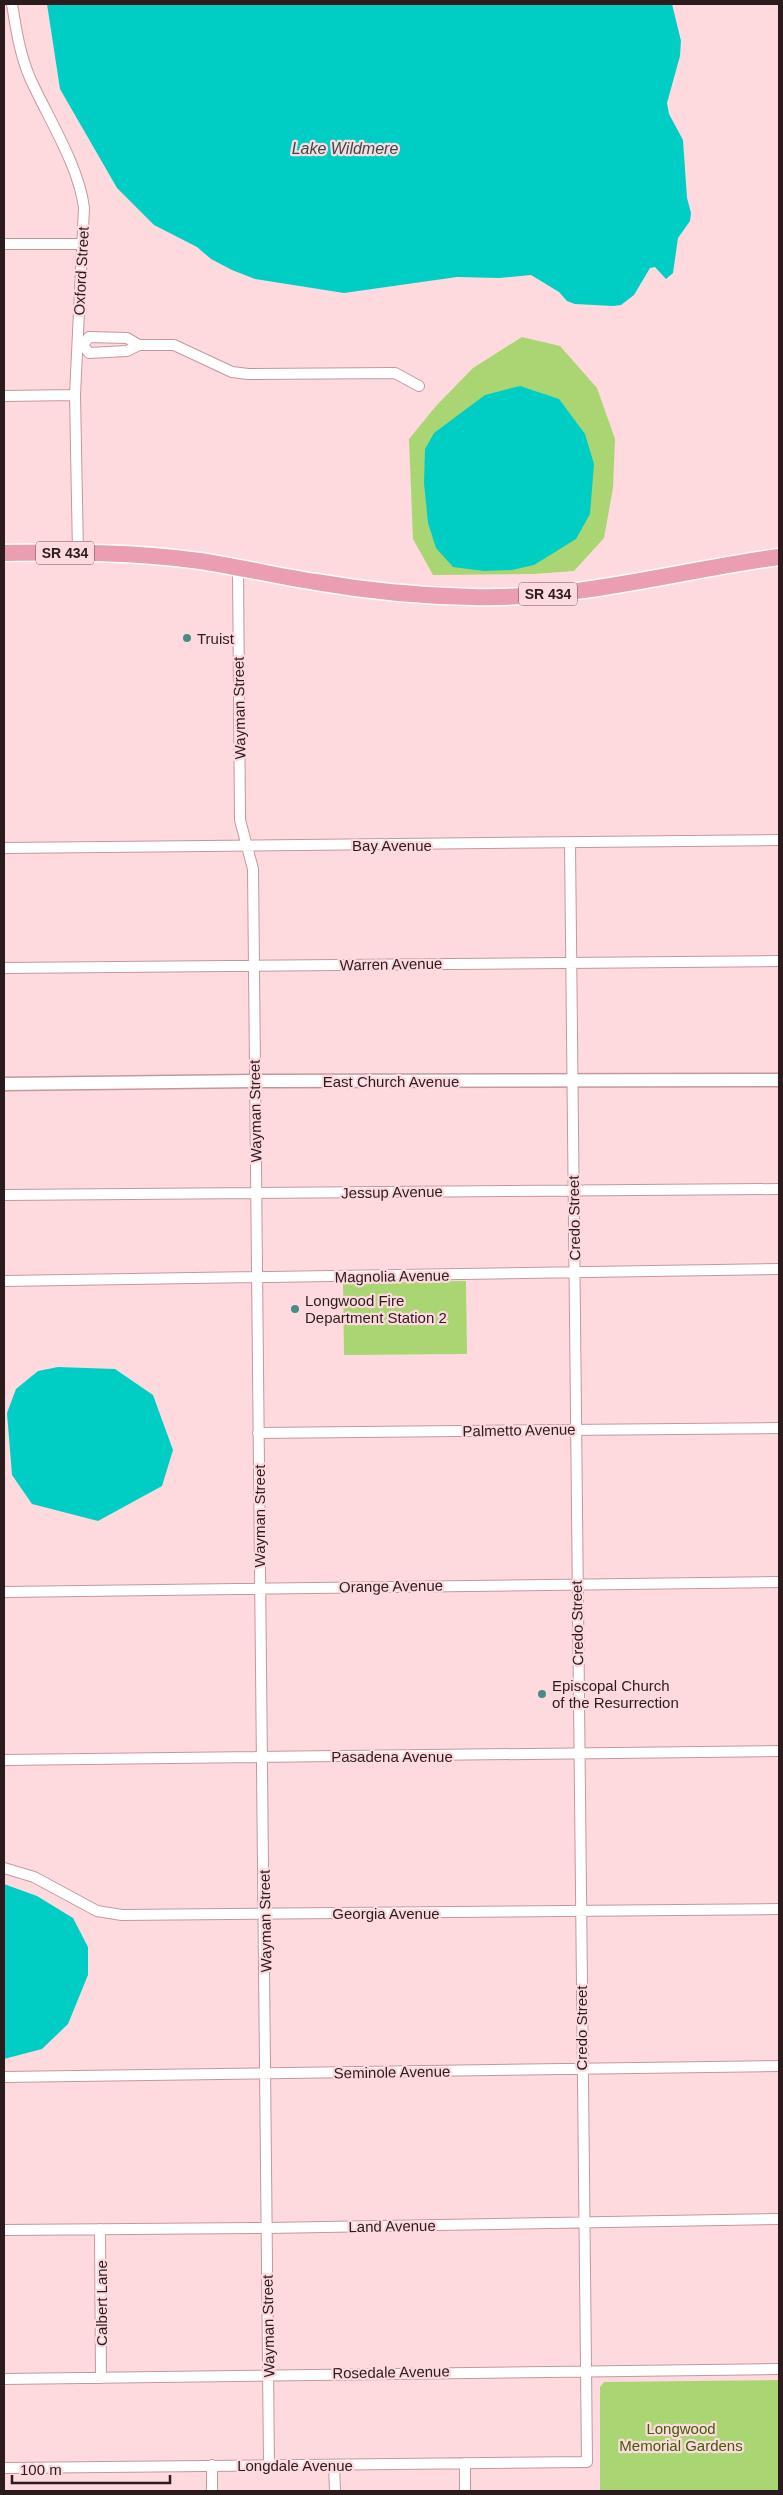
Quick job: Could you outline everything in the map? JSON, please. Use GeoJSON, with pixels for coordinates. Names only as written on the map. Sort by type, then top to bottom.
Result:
{"type":"FeatureCollection","features":[{"type":"Feature","properties":{"kind":"main road","name":"SR 434"},"geometry":{"type":"LineString","coordinates":[[4,553],[78,552],[160,557],[397,594],[514,596],[615,587],[779,557]]}},
{"type":"Feature","properties":{"kind":"street","name":"Oxford Street"},"geometry":{"type":"LineString","coordinates":[[12,4],[20,47],[30,76],[82,191],[84,208],[80,345],[75,395],[78,552]]}},
{"type":"Feature","properties":{"kind":"street"},"geometry":{"type":"LineString","coordinates":[[4,244],[82,244]]}},
{"type":"Feature","properties":{"kind":"street"},"geometry":{"type":"LineString","coordinates":[[139,345],[127,338],[89,337],[80,345],[89,352],[127,351],[139,345],[174,344],[232,372],[248,374],[395,373],[419,386]]}},
{"type":"Feature","properties":{"kind":"street"},"geometry":{"type":"LineString","coordinates":[[4,396],[75,395]]}},
{"type":"Feature","properties":{"kind":"street","name":"Wayman Street"},"geometry":{"type":"LineString","coordinates":[[238,568],[240,820],[253,869],[256,1277],[265,1914],[269,2465]]}},
{"type":"Feature","properties":{"kind":"street","name":"Bay Avenue"},"geometry":{"type":"LineString","coordinates":[[4,848],[779,840]]}},
{"type":"Feature","properties":{"kind":"street","name":"Credo Street"},"geometry":{"type":"LineString","coordinates":[[570,843],[587,2462]]}},
{"type":"Feature","properties":{"kind":"street","name":"Warren Avenue"},"geometry":{"type":"LineString","coordinates":[[4,968],[779,961]]}},
{"type":"Feature","properties":{"kind":"street","name":"East Church Avenue"},"geometry":{"type":"LineString","coordinates":[[4,1084],[254,1081],[779,1080]]}},
{"type":"Feature","properties":{"kind":"street","name":"Jessup Avenue"},"geometry":{"type":"LineString","coordinates":[[4,1195],[779,1189]]}},
{"type":"Feature","properties":{"kind":"street","name":"Magnolia Avenue"},"geometry":{"type":"LineString","coordinates":[[4,1281],[779,1270]]}},
{"type":"Feature","properties":{"kind":"street","name":"Palmetto Avenue"},"geometry":{"type":"LineString","coordinates":[[258,1433],[779,1428]]}},
{"type":"Feature","properties":{"kind":"street","name":"Orange Avenue"},"geometry":{"type":"LineString","coordinates":[[4,1592],[779,1582]]}},
{"type":"Feature","properties":{"kind":"street","name":"Pasadena Avenue"},"geometry":{"type":"LineString","coordinates":[[4,1760],[779,1751]]}},
{"type":"Feature","properties":{"kind":"street","name":"Georgia Avenue"},"geometry":{"type":"LineString","coordinates":[[4,1868],[34,1877],[97,1911],[122,1915],[779,1909]]}},
{"type":"Feature","properties":{"kind":"street","name":"Seminole Avenue"},"geometry":{"type":"LineString","coordinates":[[4,2077],[779,2066]]}},
{"type":"Feature","properties":{"kind":"street","name":"Land Avenue"},"geometry":{"type":"LineString","coordinates":[[4,2230],[267,2228],[779,2219]]}},
{"type":"Feature","properties":{"kind":"street","name":"Calbert Lane"},"geometry":{"type":"LineString","coordinates":[[100,2229],[101,2378]]}},
{"type":"Feature","properties":{"kind":"street","name":"Rosedale Avenue"},"geometry":{"type":"LineString","coordinates":[[4,2379],[779,2368]]}},
{"type":"Feature","properties":{"kind":"street","name":"Longdale Avenue"},"geometry":{"type":"LineString","coordinates":[[4,2468],[587,2462]]}},
{"type":"Feature","properties":{"kind":"street"},"geometry":{"type":"LineString","coordinates":[[465,2463],[465,2491]]}},
{"type":"Feature","properties":{"kind":"street"},"geometry":{"type":"LineString","coordinates":[[334,2465],[334,2491]]}},
{"type":"Feature","properties":{"kind":"street"},"geometry":{"type":"LineString","coordinates":[[212,2466],[212,2491]]}},
{"type":"Feature","properties":{"kind":"green space"},"geometry":{"type":"Polygon","coordinates":[[[522,337],[560,346],[597,388],[615,439],[613,488],[604,538],[574,571],[533,574],[433,575],[413,539],[409,439],[436,406],[473,368],[522,337]]]}},
{"type":"Feature","properties":{"kind":"green space"},"geometry":{"type":"Polygon","coordinates":[[[466,1281],[467,1354],[344,1355],[343,1283],[466,1281]]]}},
{"type":"Feature","properties":{"kind":"green space","name":"Longwood Memorial Gardens"},"geometry":{"type":"Polygon","coordinates":[[[779,2380],[779,2491],[600,2491],[600,2387],[604,2382],[779,2380]]]}},
{"type":"Feature","properties":{"kind":"water","name":"Lake Wildmere"},"geometry":{"type":"Polygon","coordinates":[[[47,4],[672,4],[681,41],[680,56],[667,103],[669,114],[683,140],[687,198],[691,213],[690,221],[678,238],[673,273],[666,279],[655,267],[650,268],[634,295],[621,305],[613,306],[575,304],[567,301],[559,292],[531,275],[499,278],[457,277],[344,293],[255,279],[232,270],[211,259],[197,247],[154,225],[117,188],[60,89],[47,4]]]}},
{"type":"Feature","properties":{"kind":"water"},"geometry":{"type":"Polygon","coordinates":[[[520,386],[559,399],[585,434],[594,464],[590,514],[576,539],[534,565],[512,570],[484,571],[453,567],[436,548],[428,523],[424,483],[425,449],[434,433],[485,395],[520,386]]]}},
{"type":"Feature","properties":{"kind":"water"},"geometry":{"type":"Polygon","coordinates":[[[58,1367],[115,1369],[153,1395],[173,1450],[162,1486],[98,1521],[32,1504],[12,1475],[7,1413],[16,1389],[38,1371],[58,1367]]]}},
{"type":"Feature","properties":{"kind":"water"},"geometry":{"type":"Polygon","coordinates":[[[4,1884],[37,1896],[73,1918],[88,1947],[88,1975],[68,2024],[42,2049],[4,2059],[4,1884]]]}},
{"type":"Feature","properties":{"kind":"place","name":"Truist"},"geometry":{"type":"Point","coordinates":[187,638]}},
{"type":"Feature","properties":{"kind":"place","name":"Longwood Fire Department Station 2"},"geometry":{"type":"Point","coordinates":[295,1309]}},
{"type":"Feature","properties":{"kind":"place","name":"Episcopal Church of the Resurrection"},"geometry":{"type":"Point","coordinates":[542,1694]}}]}
